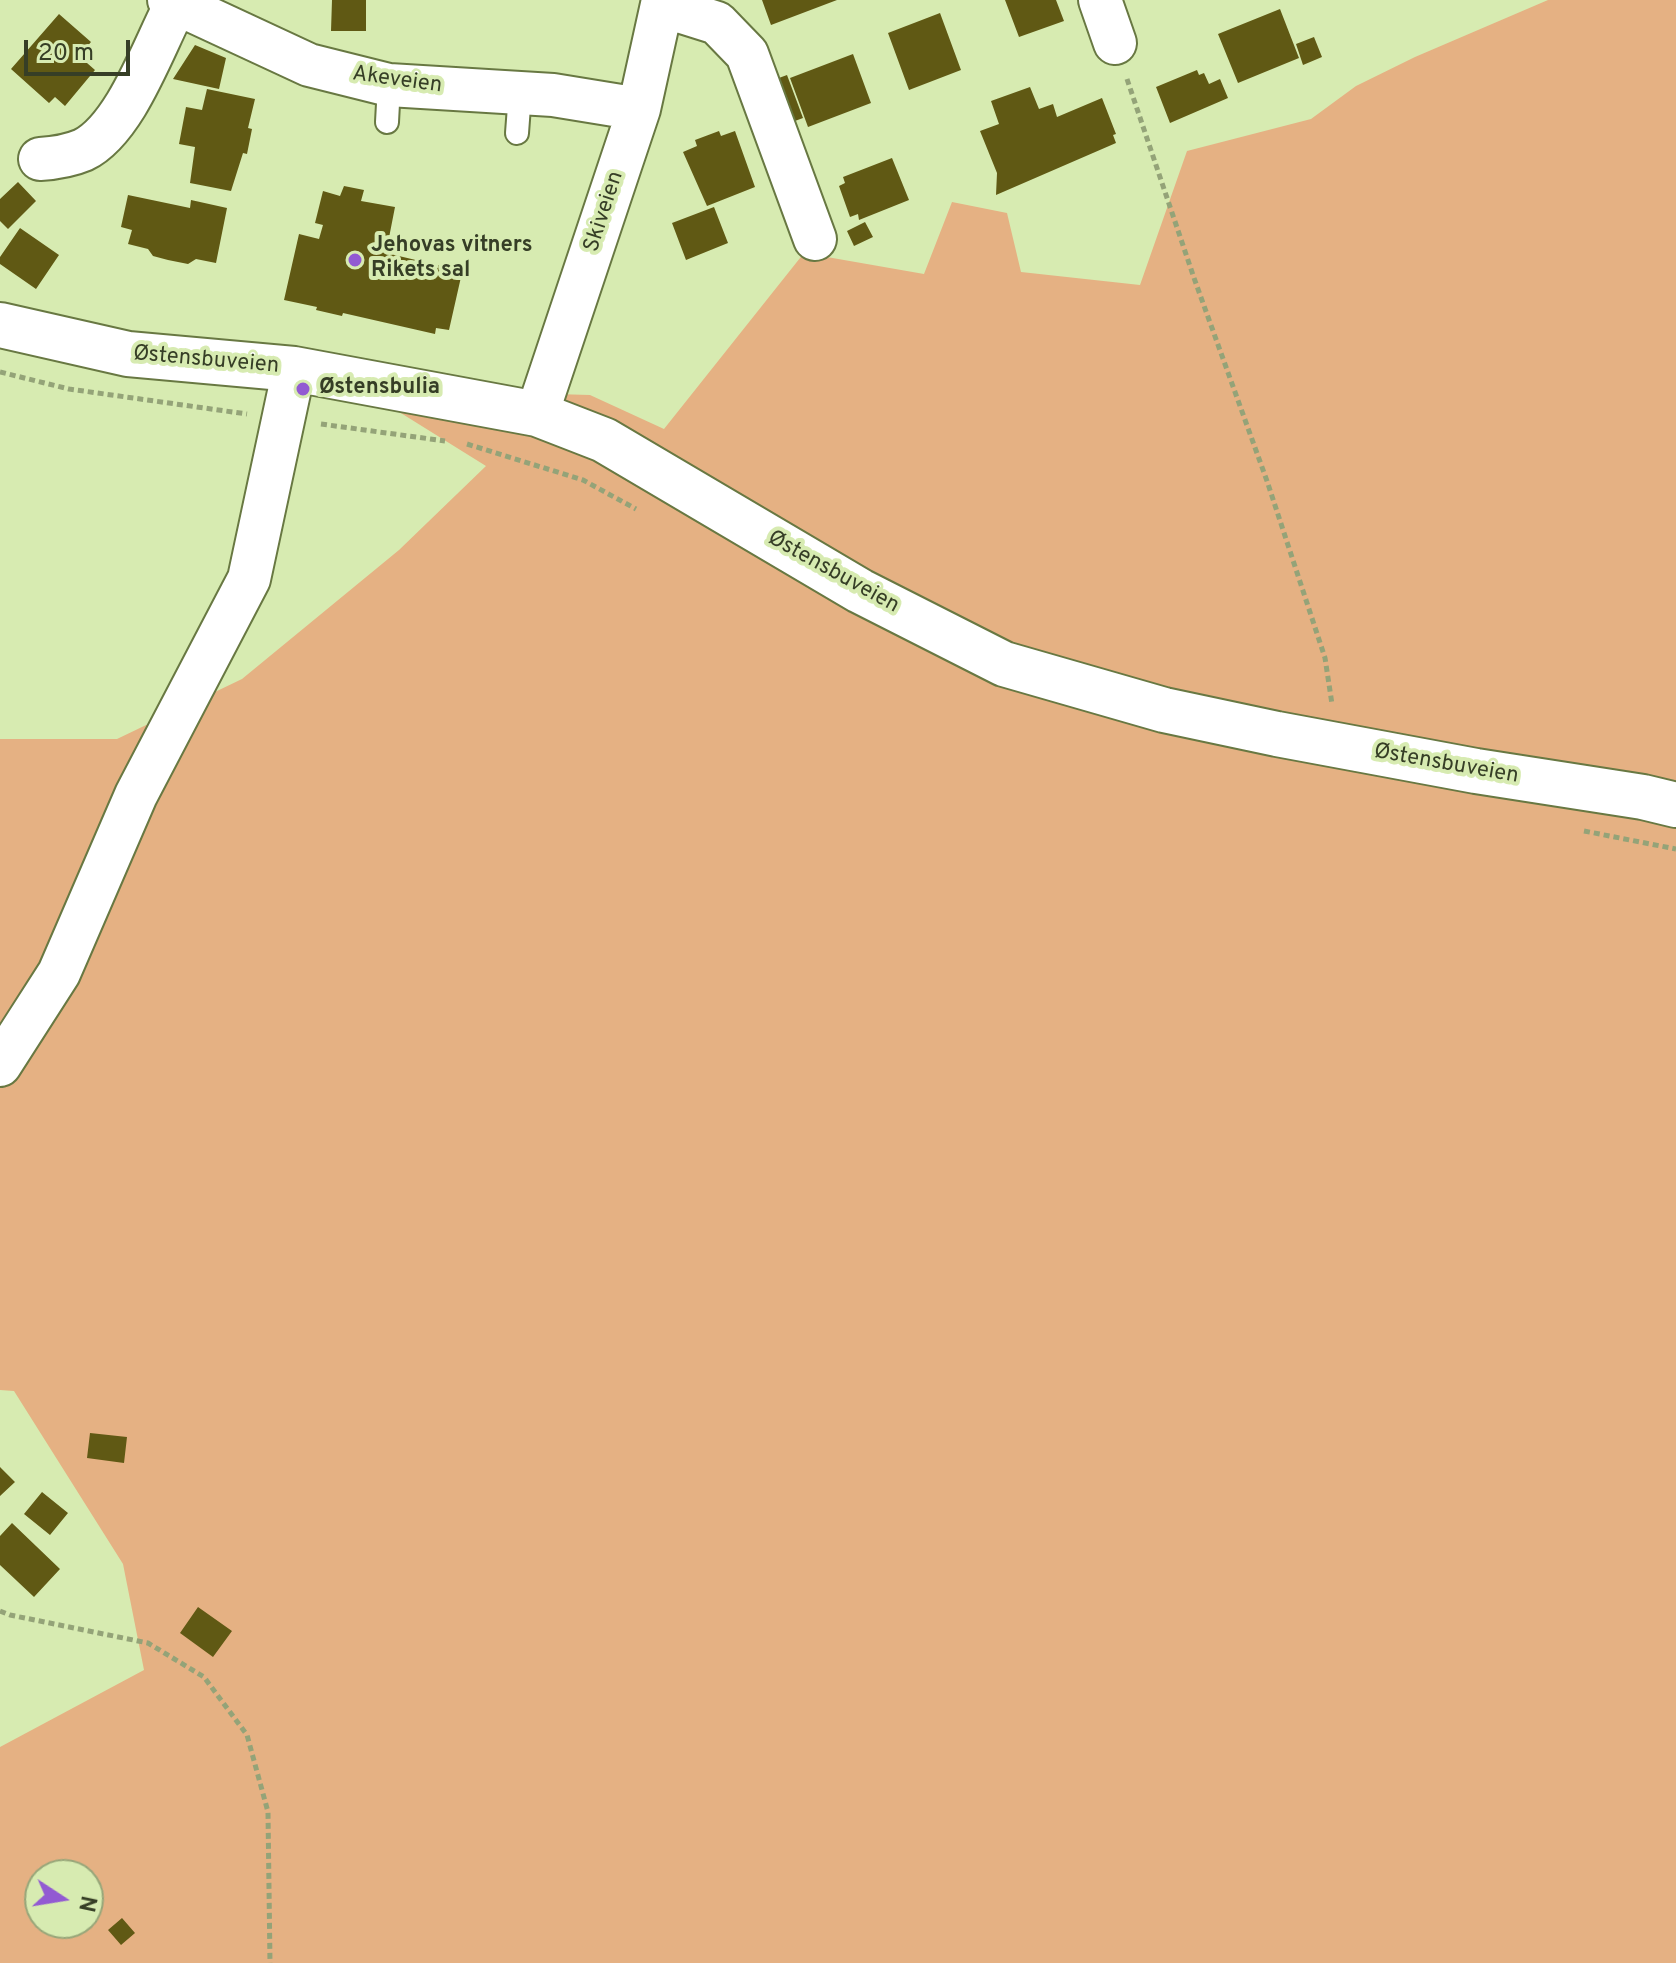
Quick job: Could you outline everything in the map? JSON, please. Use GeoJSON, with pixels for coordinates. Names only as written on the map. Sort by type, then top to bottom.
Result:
{"type":"FeatureCollection","features":[{"type":"Feature","properties":{"kind":"main road","name":"Østensbuveien"},"geometry":{"type":"LineString","coordinates":[[0,325],[128,354],[294,369],[537,414],[604,440],[860,591],[1004,664],[1164,710],[1338,746],[1676,805]]}},
{"type":"Feature","properties":{"kind":"street"},"geometry":{"type":"LineString","coordinates":[[1100,0],[1115,43]]}},
{"type":"Feature","properties":{"kind":"street"},"geometry":{"type":"LineString","coordinates":[[40,159],[61,158],[86,148],[114,122],[137,85],[172,2]]}},
{"type":"Feature","properties":{"kind":"street","name":"Akeveien"},"geometry":{"type":"LineString","coordinates":[[172,2],[388,103],[519,113],[553,95],[639,109]]}},
{"type":"Feature","properties":{"kind":"street","name":"Skiveien"},"geometry":{"type":"LineString","coordinates":[[537,414],[639,109],[663,3],[717,23],[747,54],[815,239]]}},
{"type":"Feature","properties":{"kind":"street"},"geometry":{"type":"LineString","coordinates":[[0,1065],[59,973],[136,795],[249,579],[294,369]]}},
{"type":"Feature","properties":{"kind":"path"},"geometry":{"type":"LineString","coordinates":[[1115,43],[1325,658],[1338,746]]}},
{"type":"Feature","properties":{"kind":"path"},"geometry":{"type":"LineString","coordinates":[[0,1611],[148,1643],[204,1677],[247,1735],[268,1812],[270,1963]]}},
{"type":"Feature","properties":{"kind":"shaded area"},"geometry":{"type":"Polygon","coordinates":[[[1548,0],[1676,0],[1676,1963],[0,1963],[0,1747],[144,1670],[123,1564],[14,1391],[0,1390],[0,739],[117,739],[242,679],[399,550],[486,466],[396,410],[485,392],[590,395],[664,429],[804,253],[924,274],[952,202],[1007,213],[1021,272],[1140,285],[1187,151],[1311,119],[1356,86],[1548,0]]]}},
{"type":"Feature","properties":{"kind":"building"},"geometry":{"type":"Polygon","coordinates":[[[332,0],[366,0],[366,31],[331,31],[332,0]]]}},
{"type":"Feature","properties":{"kind":"building"},"geometry":{"type":"Polygon","coordinates":[[[762,0],[837,0],[771,25],[762,0]]]}},
{"type":"Feature","properties":{"kind":"building"},"geometry":{"type":"Polygon","coordinates":[[[1005,0],[1056,0],[1064,21],[1019,37],[1005,0]]]}},
{"type":"Feature","properties":{"kind":"building"},"geometry":{"type":"Polygon","coordinates":[[[1280,9],[1299,58],[1238,83],[1218,34],[1280,9]]]}},
{"type":"Feature","properties":{"kind":"building"},"geometry":{"type":"Polygon","coordinates":[[[940,13],[961,70],[909,90],[888,33],[940,13]]]}},
{"type":"Feature","properties":{"kind":"building"},"geometry":{"type":"Polygon","coordinates":[[[59,14],[91,42],[79,56],[95,70],[65,106],[55,97],[49,103],[11,69],[59,14]]]}},
{"type":"Feature","properties":{"kind":"building"},"geometry":{"type":"Polygon","coordinates":[[[1314,37],[1322,57],[1303,65],[1296,44],[1314,37]]]}},
{"type":"Feature","properties":{"kind":"building"},"geometry":{"type":"Polygon","coordinates":[[[195,45],[226,58],[219,89],[173,79],[195,45]]]}},
{"type":"Feature","properties":{"kind":"building"},"geometry":{"type":"Polygon","coordinates":[[[853,54],[871,103],[808,127],[790,78],[853,54]]]}},
{"type":"Feature","properties":{"kind":"building"},"geometry":{"type":"Polygon","coordinates":[[[1197,70],[1199,75],[1204,73],[1209,84],[1220,79],[1228,98],[1170,123],[1156,87],[1197,70]]]}},
{"type":"Feature","properties":{"kind":"building"},"geometry":{"type":"Polygon","coordinates":[[[787,75],[803,118],[776,128],[760,85],[787,75]]]}},
{"type":"Feature","properties":{"kind":"building"},"geometry":{"type":"Polygon","coordinates":[[[1030,87],[1039,109],[1053,104],[1057,117],[1102,98],[1116,134],[1113,135],[1116,143],[996,195],[997,173],[980,131],[999,124],[991,101],[1030,87]]]}},
{"type":"Feature","properties":{"kind":"building"},"geometry":{"type":"Polygon","coordinates":[[[207,89],[255,99],[248,128],[252,129],[247,154],[243,153],[231,191],[190,183],[195,147],[179,144],[186,107],[202,110],[207,89]]]}},
{"type":"Feature","properties":{"kind":"building"},"geometry":{"type":"Polygon","coordinates":[[[719,131],[721,136],[735,131],[755,187],[707,206],[683,152],[697,146],[695,140],[719,131]]]}},
{"type":"Feature","properties":{"kind":"building"},"geometry":{"type":"Polygon","coordinates":[[[892,158],[909,200],[859,220],[858,214],[850,217],[839,186],[845,183],[843,177],[892,158]]]}},
{"type":"Feature","properties":{"kind":"building"},"geometry":{"type":"Polygon","coordinates":[[[18,182],[36,201],[8,229],[0,221],[0,199],[18,182]]]}},
{"type":"Feature","properties":{"kind":"building","name":"Jehovas vitners Rikets sal"},"geometry":{"type":"Polygon","coordinates":[[[344,186],[364,190],[361,201],[395,207],[386,253],[450,268],[449,274],[461,277],[449,330],[436,328],[435,334],[343,313],[342,316],[284,300],[299,234],[319,239],[323,225],[315,223],[323,191],[340,196],[344,186]]]}},
{"type":"Feature","properties":{"kind":"building"},"geometry":{"type":"Polygon","coordinates":[[[128,195],[190,208],[191,200],[227,208],[216,263],[196,259],[188,264],[168,260],[153,256],[148,249],[128,244],[132,230],[121,227],[128,195]]]}},
{"type":"Feature","properties":{"kind":"building"},"geometry":{"type":"Polygon","coordinates":[[[714,207],[728,243],[686,260],[672,223],[714,207]]]}},
{"type":"Feature","properties":{"kind":"building"},"geometry":{"type":"Polygon","coordinates":[[[865,222],[873,237],[854,246],[847,231],[865,222]]]}},
{"type":"Feature","properties":{"kind":"building"},"geometry":{"type":"Polygon","coordinates":[[[20,228],[59,255],[36,289],[0,264],[0,257],[20,228]]]}},
{"type":"Feature","properties":{"kind":"building"},"geometry":{"type":"Polygon","coordinates":[[[90,1433],[127,1437],[124,1463],[87,1458],[90,1433]]]}},
{"type":"Feature","properties":{"kind":"building"},"geometry":{"type":"Polygon","coordinates":[[[0,1467],[15,1482],[0,1496],[0,1467]]]}},
{"type":"Feature","properties":{"kind":"building"},"geometry":{"type":"Polygon","coordinates":[[[42,1492],[68,1513],[50,1535],[24,1514],[42,1492]]]}},
{"type":"Feature","properties":{"kind":"building"},"geometry":{"type":"Polygon","coordinates":[[[12,1523],[60,1569],[34,1597],[0,1565],[0,1536],[12,1523]]]}},
{"type":"Feature","properties":{"kind":"building"},"geometry":{"type":"Polygon","coordinates":[[[198,1607],[232,1631],[213,1657],[180,1633],[198,1607]]]}},
{"type":"Feature","properties":{"kind":"building"},"geometry":{"type":"Polygon","coordinates":[[[122,1918],[135,1933],[121,1945],[108,1930],[122,1918]]]}},
{"type":"Feature","properties":{"kind":"place","name":"Jehovas vitners Rikets sal"},"geometry":{"type":"Point","coordinates":[355,260]}},
{"type":"Feature","properties":{"kind":"place","name":"Østensbulia"},"geometry":{"type":"Point","coordinates":[303,389]}}]}
